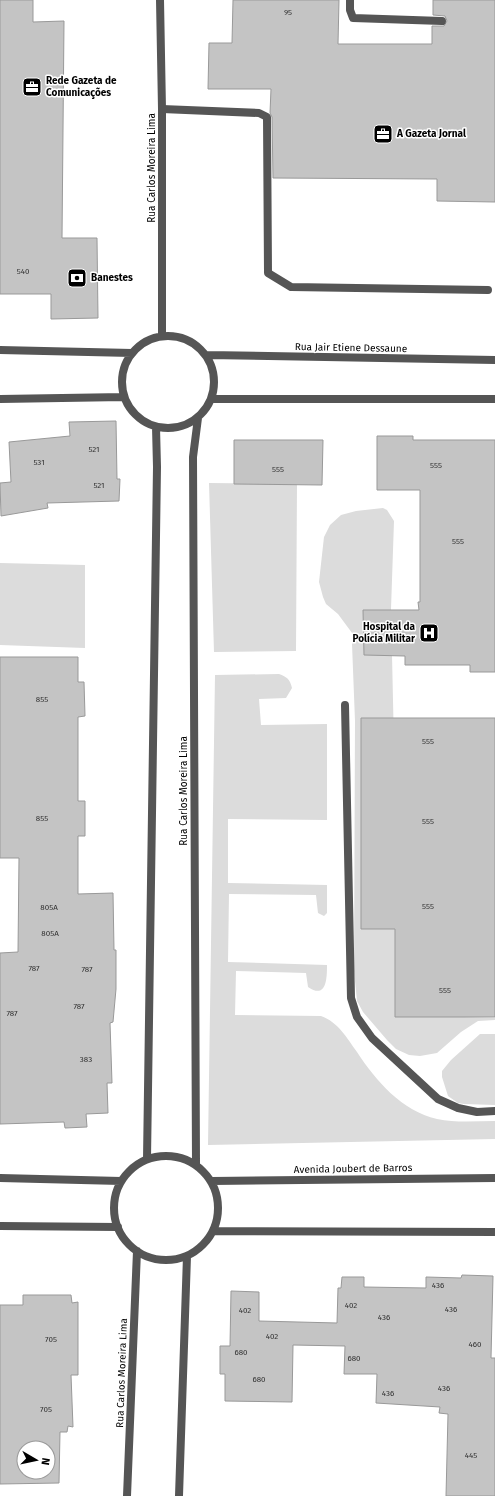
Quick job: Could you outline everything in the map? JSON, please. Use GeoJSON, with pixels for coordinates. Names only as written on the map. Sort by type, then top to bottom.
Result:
{"type":"FeatureCollection","features":[{"type":"Feature","properties":{"kind":"street","name":"Rua Carlos Moreira Lima"},"geometry":{"type":"LineString","coordinates":[[160,0],[162,109],[162,335]]}},
{"type":"Feature","properties":{"kind":"street"},"geometry":{"type":"LineString","coordinates":[[350,0],[350,10],[353,18],[442,21]]}},
{"type":"Feature","properties":{"kind":"street"},"geometry":{"type":"LineString","coordinates":[[162,109],[259,113],[267,117],[268,273],[291,287],[488,290]]}},
{"type":"Feature","properties":{"kind":"street"},"geometry":{"type":"LineString","coordinates":[[162,335],[172,335],[191,341],[200,347],[207,355],[211,363],[214,381],[214,390],[208,406],[198,418],[182,426],[174,428],[156,427],[148,424],[133,412],[124,397],[122,388],[124,369],[132,353],[145,341],[162,335]]}},
{"type":"Feature","properties":{"kind":"street"},"geometry":{"type":"LineString","coordinates":[[0,350],[132,353]]}},
{"type":"Feature","properties":{"kind":"street","name":"Rua Jair Etiene Dessaune"},"geometry":{"type":"LineString","coordinates":[[207,355],[495,360]]}},
{"type":"Feature","properties":{"kind":"street"},"geometry":{"type":"LineString","coordinates":[[0,399],[124,397]]}},
{"type":"Feature","properties":{"kind":"street"},"geometry":{"type":"LineString","coordinates":[[211,399],[495,399]]}},
{"type":"Feature","properties":{"kind":"street","name":"Rua Carlos Moreira Lima"},"geometry":{"type":"LineString","coordinates":[[196,1164],[193,457],[198,418]]}},
{"type":"Feature","properties":{"kind":"street"},"geometry":{"type":"LineString","coordinates":[[147,1159],[157,467],[156,427]]}},
{"type":"Feature","properties":{"kind":"street"},"geometry":{"type":"LineString","coordinates":[[345,705],[351,998],[357,1017],[372,1038],[438,1099],[458,1108],[477,1112],[495,1111]]}},
{"type":"Feature","properties":{"kind":"street"},"geometry":{"type":"LineString","coordinates":[[172,1155],[196,1164],[212,1181],[218,1197],[218,1214],[214,1230],[202,1246],[187,1256],[175,1260],[161,1260],[149,1257],[137,1251],[126,1241],[118,1227],[114,1212],[115,1196],[121,1181],[137,1164],[147,1159],[172,1155]]}},
{"type":"Feature","properties":{"kind":"street"},"geometry":{"type":"LineString","coordinates":[[0,1178],[121,1181]]}},
{"type":"Feature","properties":{"kind":"street","name":"Avenida Joubert de Barros"},"geometry":{"type":"LineString","coordinates":[[212,1181],[495,1178]]}},
{"type":"Feature","properties":{"kind":"street"},"geometry":{"type":"LineString","coordinates":[[0,1226],[118,1227]]}},
{"type":"Feature","properties":{"kind":"street"},"geometry":{"type":"LineString","coordinates":[[214,1230],[495,1232]]}},
{"type":"Feature","properties":{"kind":"street","name":"Rua Carlos Moreira Lima"},"geometry":{"type":"LineString","coordinates":[[127,1496],[137,1251]]}},
{"type":"Feature","properties":{"kind":"street"},"geometry":{"type":"LineString","coordinates":[[179,1496],[187,1256]]}},
{"type":"Feature","properties":{"kind":"shaded area"},"geometry":{"type":"Polygon","coordinates":[[[209,483],[297,484],[296,651],[214,652],[209,483]]]}},
{"type":"Feature","properties":{"kind":"shaded area"},"geometry":{"type":"Polygon","coordinates":[[[383,508],[387,510],[394,521],[391,609],[398,929],[398,1015],[495,1018],[495,1020],[478,1021],[461,1032],[437,1053],[420,1056],[409,1055],[396,1049],[363,1012],[357,1001],[354,971],[355,721],[352,644],[355,637],[338,614],[326,604],[319,582],[324,537],[330,525],[341,515],[356,511],[383,508]]]}},
{"type":"Feature","properties":{"kind":"shaded area"},"geometry":{"type":"Polygon","coordinates":[[[0,563],[85,565],[85,648],[0,645],[0,563]]]}},
{"type":"Feature","properties":{"kind":"shaded area"},"geometry":{"type":"Polygon","coordinates":[[[279,674],[288,679],[292,688],[286,698],[259,699],[261,725],[327,724],[327,820],[228,819],[228,883],[327,885],[327,913],[324,916],[318,913],[316,895],[229,894],[228,962],[327,965],[327,975],[325,985],[319,991],[308,987],[306,973],[236,971],[235,1015],[321,1016],[332,1022],[342,1031],[364,1063],[381,1084],[401,1102],[424,1115],[437,1119],[459,1121],[495,1121],[495,1139],[208,1145],[215,675],[279,674]]]}},
{"type":"Feature","properties":{"kind":"shaded area"},"geometry":{"type":"Polygon","coordinates":[[[480,1034],[495,1034],[495,1105],[458,1103],[448,1096],[442,1077],[442,1071],[451,1060],[480,1034]]]}},
{"type":"Feature","properties":{"kind":"building","name":"Rede Gazeta de Comunicações"},"geometry":{"type":"Polygon","coordinates":[[[0,0],[33,0],[33,22],[64,21],[62,238],[97,238],[98,318],[51,319],[51,294],[0,294],[0,0]]]}},
{"type":"Feature","properties":{"kind":"building","name":"A Gazeta Jornal"},"geometry":{"type":"Polygon","coordinates":[[[233,0],[339,0],[338,44],[432,44],[432,26],[444,26],[447,21],[445,16],[433,15],[433,0],[495,0],[495,202],[437,201],[437,179],[273,178],[272,117],[270,113],[271,89],[208,89],[209,43],[232,43],[233,0]]]}},
{"type":"Feature","properties":{"kind":"building"},"geometry":{"type":"Polygon","coordinates":[[[116,421],[117,479],[120,479],[119,501],[47,503],[48,508],[1,516],[0,483],[11,482],[9,442],[70,436],[69,422],[116,421]]]}},
{"type":"Feature","properties":{"kind":"building"},"geometry":{"type":"Polygon","coordinates":[[[377,436],[413,436],[413,440],[495,440],[495,672],[470,672],[470,665],[405,665],[405,656],[364,655],[363,610],[419,610],[418,602],[420,602],[420,490],[377,490],[377,436]]]}},
{"type":"Feature","properties":{"kind":"building"},"geometry":{"type":"Polygon","coordinates":[[[234,440],[323,440],[322,485],[234,484],[234,440]]]}},
{"type":"Feature","properties":{"kind":"building"},"geometry":{"type":"Polygon","coordinates":[[[0,657],[78,657],[78,682],[84,682],[85,716],[78,717],[78,801],[85,801],[85,836],[78,836],[78,894],[113,893],[114,950],[116,950],[116,989],[113,1022],[110,1023],[112,1083],[107,1083],[108,1113],[86,1114],[87,1127],[65,1128],[64,1122],[0,1124],[0,953],[18,952],[19,858],[0,858],[0,657]]]}},
{"type":"Feature","properties":{"kind":"building"},"geometry":{"type":"Polygon","coordinates":[[[361,718],[495,718],[495,1017],[395,1017],[395,929],[361,929],[361,718]]]}},
{"type":"Feature","properties":{"kind":"building"},"geometry":{"type":"Polygon","coordinates":[[[462,1275],[493,1276],[491,1358],[495,1358],[495,1496],[446,1496],[448,1414],[439,1413],[440,1407],[376,1403],[377,1374],[344,1374],[345,1346],[293,1345],[292,1402],[225,1401],[225,1374],[220,1374],[220,1346],[230,1346],[231,1291],[259,1292],[259,1321],[337,1323],[338,1288],[341,1288],[342,1277],[364,1277],[364,1287],[426,1288],[426,1277],[461,1278],[462,1275]]]}},
{"type":"Feature","properties":{"kind":"building"},"geometry":{"type":"Polygon","coordinates":[[[23,1295],[71,1295],[72,1303],[78,1302],[78,1375],[71,1375],[73,1427],[68,1426],[67,1432],[60,1432],[59,1483],[0,1484],[0,1305],[23,1305],[23,1295]]]}},
{"type":"Feature","properties":{"kind":"place","name":"Rede Gazeta de Comunicações"},"geometry":{"type":"Point","coordinates":[32,87]}},
{"type":"Feature","properties":{"kind":"place","name":"A Gazeta Jornal"},"geometry":{"type":"Point","coordinates":[383,134]}},
{"type":"Feature","properties":{"kind":"place","name":"Banestes"},"geometry":{"type":"Point","coordinates":[77,278]}},
{"type":"Feature","properties":{"kind":"place","name":"Hospital da Polícia Militar"},"geometry":{"type":"Point","coordinates":[429,633]}}]}
